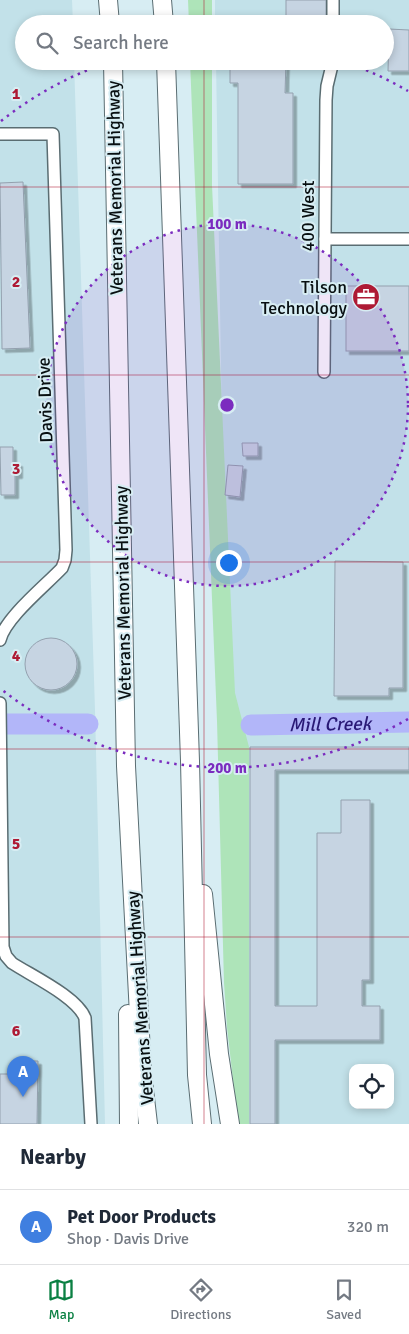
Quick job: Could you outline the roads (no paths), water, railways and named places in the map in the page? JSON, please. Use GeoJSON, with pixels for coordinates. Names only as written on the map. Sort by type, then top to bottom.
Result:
{"type":"FeatureCollection","features":[{"type":"Feature","properties":{"kind":"highway"},"geometry":{"type":"LineString","coordinates":[[108,0],[109,15]]}},
{"type":"Feature","properties":{"kind":"highway"},"geometry":{"type":"LineString","coordinates":[[162,0],[163,15]]}},
{"type":"Feature","properties":{"kind":"highway","name":"Veterans Memorial Highway"},"geometry":{"type":"LineString","coordinates":[[113,70],[126,766],[142,1072],[148,1124]]}},
{"type":"Feature","properties":{"kind":"highway"},"geometry":{"type":"LineString","coordinates":[[166,70],[190,761],[197,1075],[202,1124]]}},
{"type":"Feature","properties":{"kind":"highway"},"geometry":{"type":"LineString","coordinates":[[190,761],[219,1054],[230,1124]]}},
{"type":"Feature","properties":{"kind":"highway"},"geometry":{"type":"LineString","coordinates":[[126,766],[129,1124]]}},
{"type":"Feature","properties":{"kind":"street"},"geometry":{"type":"LineString","coordinates":[[333,0],[333,15]]}},
{"type":"Feature","properties":{"kind":"street","name":"400 West"},"geometry":{"type":"LineString","coordinates":[[324,372],[326,100],[331,70]]}},
{"type":"Feature","properties":{"kind":"street","name":"Davis Drive"},"geometry":{"type":"LineString","coordinates":[[0,134],[53,134],[66,560],[62,568],[12,618],[0,640]]}},
{"type":"Feature","properties":{"kind":"street"},"geometry":{"type":"LineString","coordinates":[[325,238],[409,238]]}},
{"type":"Feature","properties":{"kind":"street"},"geometry":{"type":"LineString","coordinates":[[0,703],[3,947],[6,956],[12,964],[69,999],[83,1012],[85,1018],[90,1124]]}},
{"type":"Feature","properties":{"kind":"waterway","name":"Mill Creek"},"geometry":{"type":"LineString","coordinates":[[251,725],[409,722]]}},
{"type":"Feature","properties":{"kind":"waterway","name":"Mill Creek"},"geometry":{"type":"LineString","coordinates":[[0,724],[88,724]]}},
{"type":"Feature","properties":{"kind":"place","name":"Tilson Technology"},"geometry":{"type":"Point","coordinates":[366,297]}},
{"type":"Feature","properties":{"kind":"place","name":"Pet Door Products"},"geometry":{"type":"Point","coordinates":[23,1097]}}]}
